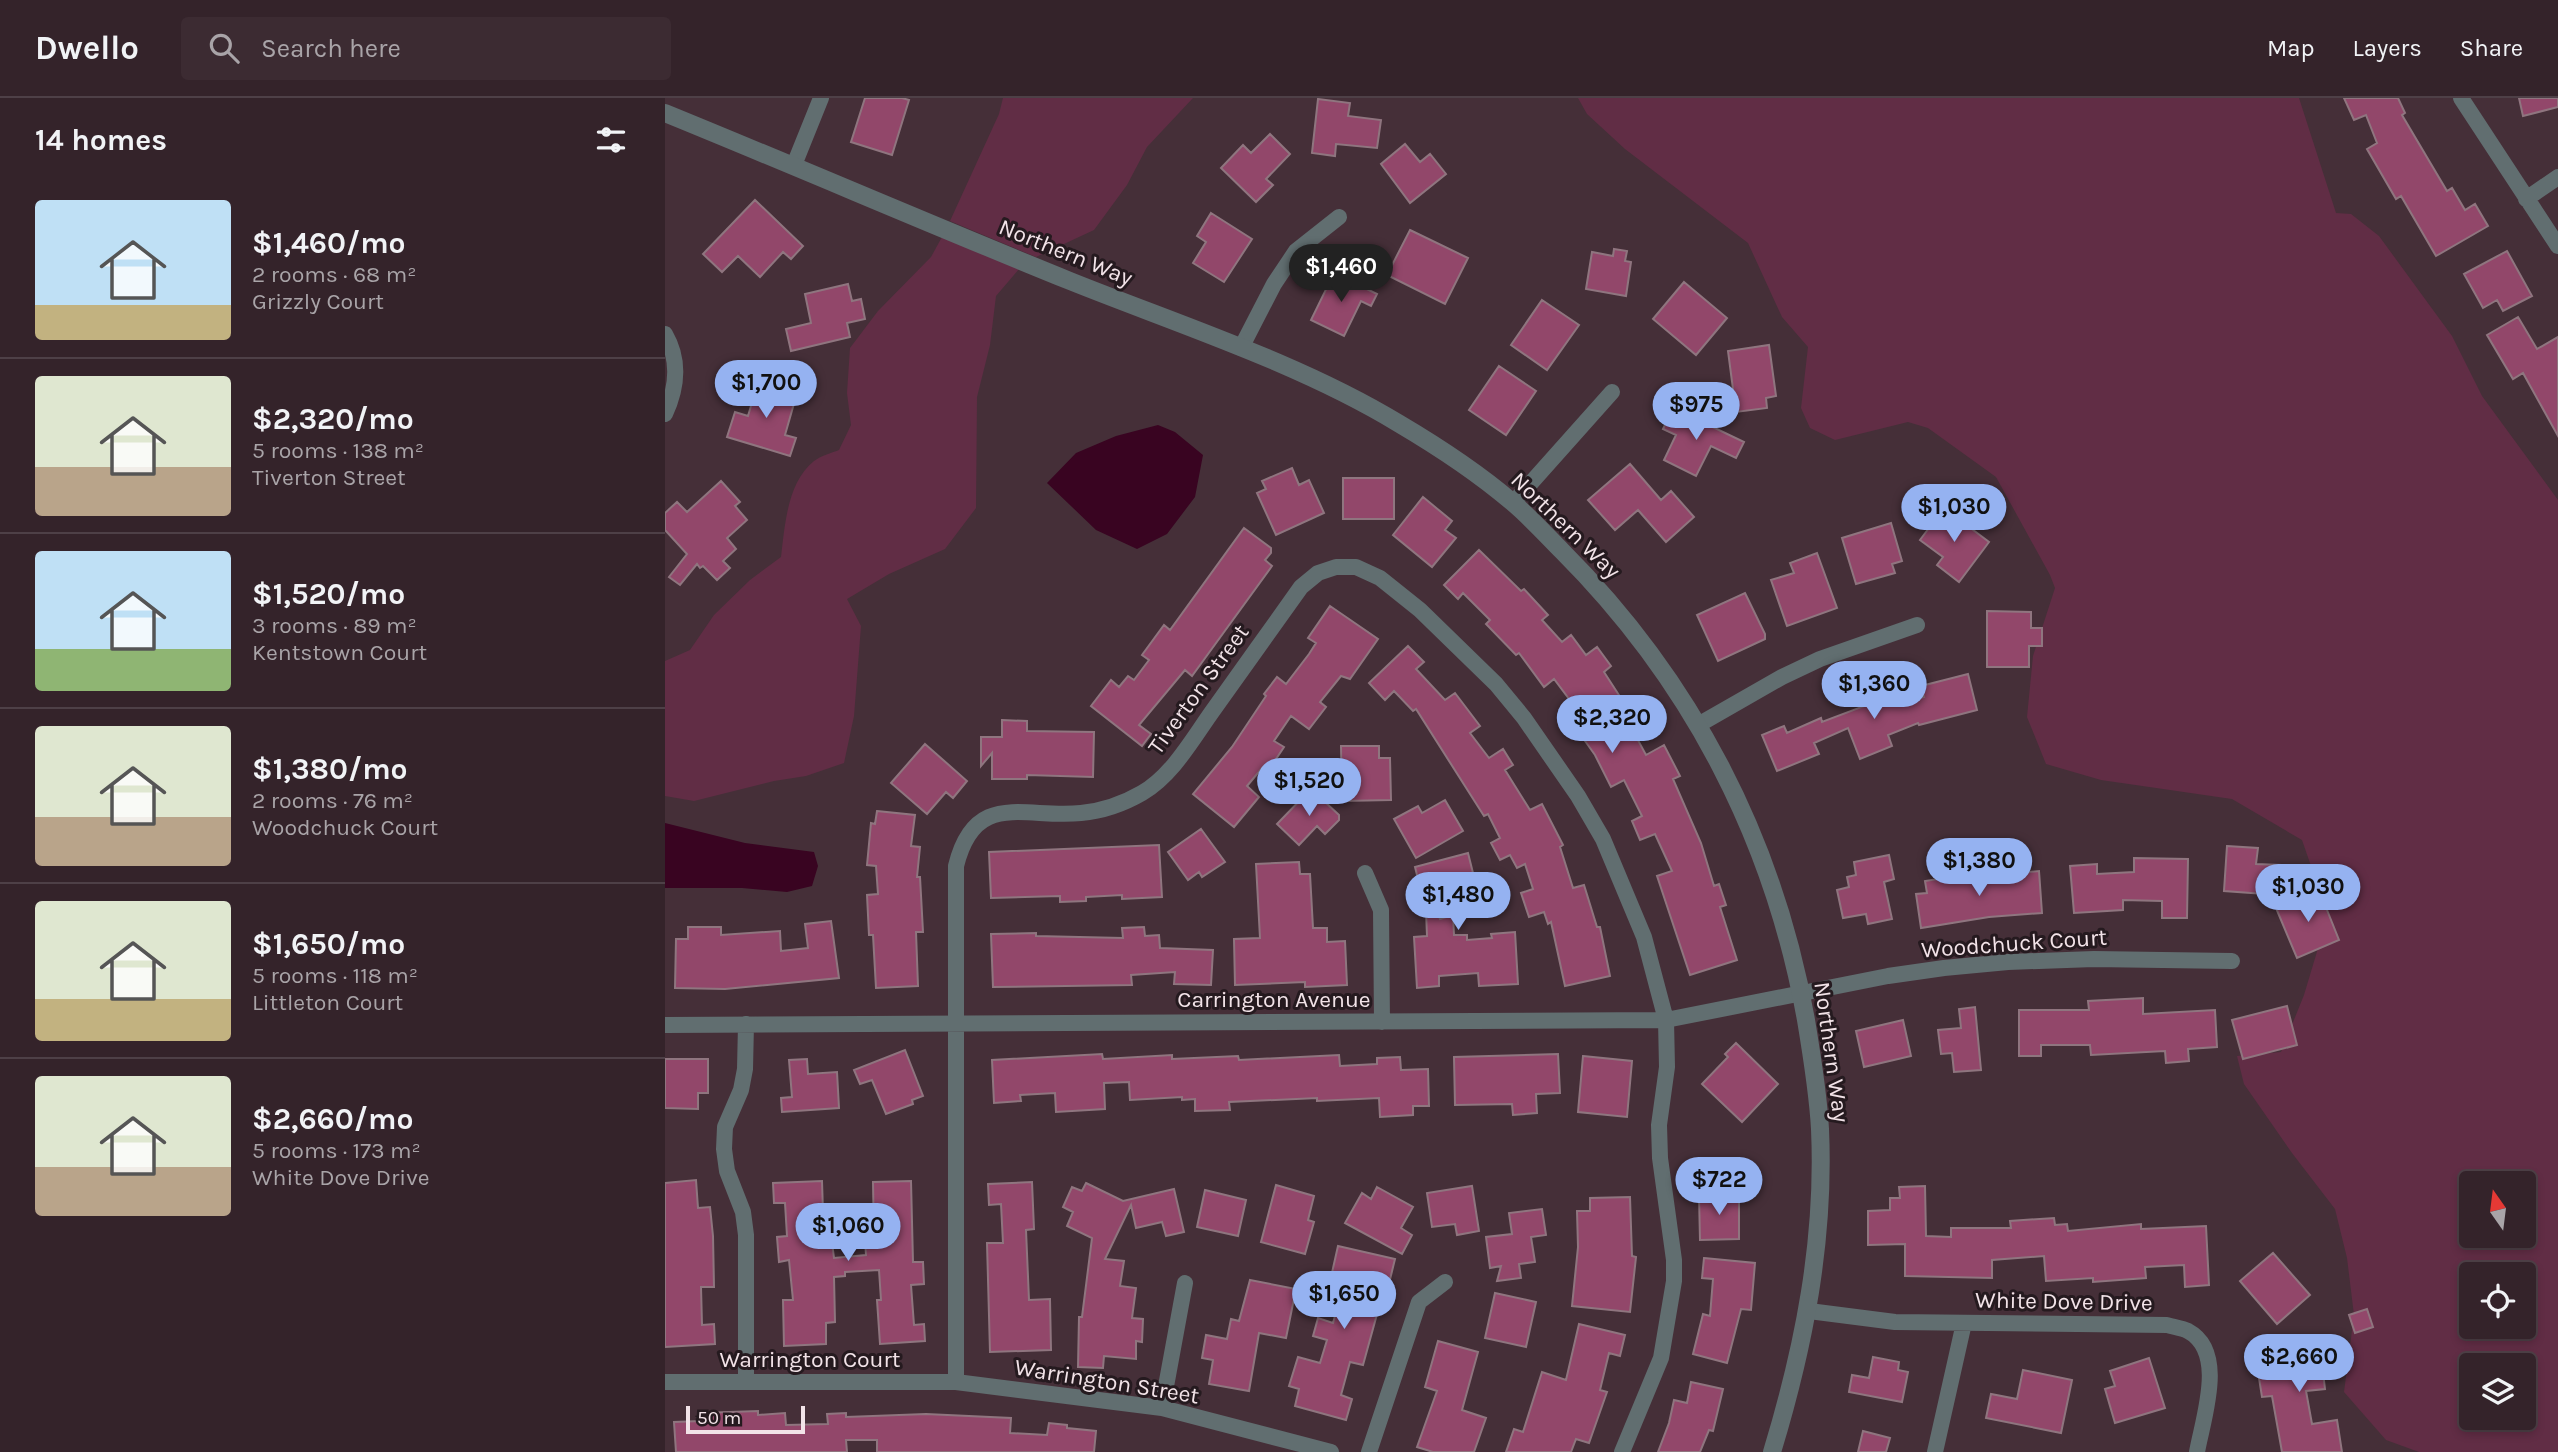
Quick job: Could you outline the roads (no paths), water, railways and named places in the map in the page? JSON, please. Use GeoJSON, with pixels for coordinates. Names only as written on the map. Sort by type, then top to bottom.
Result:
{"type":"FeatureCollection","features":[{"type":"Feature","properties":{"kind":"street"},"geometry":{"type":"LineString","coordinates":[[794,165],[821,98]]}},
{"type":"Feature","properties":{"kind":"street"},"geometry":{"type":"LineString","coordinates":[[2461,98],[2558,246]]}},
{"type":"Feature","properties":{"kind":"street","name":"Northern Way"},"geometry":{"type":"LineString","coordinates":[[665,113],[1034,266],[1241,348],[1341,392],[1397,422],[1513,503],[1613,604],[1654,657],[1698,725],[1743,810],[1786,928],[1801,993],[1814,1065],[1820,1127],[1820,1184],[1809,1311],[1792,1387],[1772,1452]]}},
{"type":"Feature","properties":{"kind":"street"},"geometry":{"type":"LineString","coordinates":[[2526,199],[2558,177]]}},
{"type":"Feature","properties":{"kind":"street"},"geometry":{"type":"LineString","coordinates":[[1241,348],[1274,284],[1296,251],[1339,217]]}},
{"type":"Feature","properties":{"kind":"street"},"geometry":{"type":"LineString","coordinates":[[665,334],[672,347],[676,376],[672,399],[665,414]]}},
{"type":"Feature","properties":{"kind":"street"},"geometry":{"type":"LineString","coordinates":[[1513,503],[1612,392]]}},
{"type":"Feature","properties":{"kind":"street","name":"Tiverton Street"},"geometry":{"type":"LineString","coordinates":[[956,1382],[956,866],[962,843],[976,825],[996,815],[1025,811],[1079,813],[1112,808],[1144,792],[1172,767],[1301,587],[1318,573],[1336,567],[1356,567],[1380,578],[1420,610],[1496,684],[1524,718],[1578,796],[1603,839],[1644,937],[1666,1020]]}},
{"type":"Feature","properties":{"kind":"street"},"geometry":{"type":"LineString","coordinates":[[1698,725],[1782,677],[1820,659],[1917,625]]}},
{"type":"Feature","properties":{"kind":"street"},"geometry":{"type":"LineString","coordinates":[[1364,873],[1381,910],[1383,1021]]}},
{"type":"Feature","properties":{"kind":"street","name":"Woodchuck Court"},"geometry":{"type":"LineString","coordinates":[[1801,993],[1888,975],[2008,962],[2094,959],[2232,961]]}},
{"type":"Feature","properties":{"kind":"street","name":"Carrington Avenue"},"geometry":{"type":"LineString","coordinates":[[665,1025],[1666,1020],[1801,993]]}},
{"type":"Feature","properties":{"kind":"street"},"geometry":{"type":"LineString","coordinates":[[1622,1452],[1661,1358],[1674,1281],[1674,1260],[1660,1158],[1659,1125],[1667,1067],[1666,1020]]}},
{"type":"Feature","properties":{"kind":"street"},"geometry":{"type":"LineString","coordinates":[[745,1024],[745,1069],[741,1090],[725,1127],[724,1149],[727,1171],[743,1212],[746,1235],[746,1381]]}},
{"type":"Feature","properties":{"kind":"street"},"geometry":{"type":"LineString","coordinates":[[1369,1452],[1419,1302],[1445,1282]]}},
{"type":"Feature","properties":{"kind":"street"},"geometry":{"type":"LineString","coordinates":[[1162,1408],[1185,1283]]}},
{"type":"Feature","properties":{"kind":"street","name":"White Dove Drive"},"geometry":{"type":"LineString","coordinates":[[1809,1311],[1864,1319],[2167,1325],[2188,1331],[2201,1342],[2209,1357],[2211,1375],[2197,1452]]}},
{"type":"Feature","properties":{"kind":"street"},"geometry":{"type":"LineString","coordinates":[[1935,1452],[1963,1323]]}},
{"type":"Feature","properties":{"kind":"street","name":"Warrington Court"},"geometry":{"type":"LineString","coordinates":[[665,1382],[956,1382]]}},
{"type":"Feature","properties":{"kind":"street","name":"Warrington Street"},"geometry":{"type":"LineString","coordinates":[[956,1382],[1162,1408],[1331,1452]]}}]}
